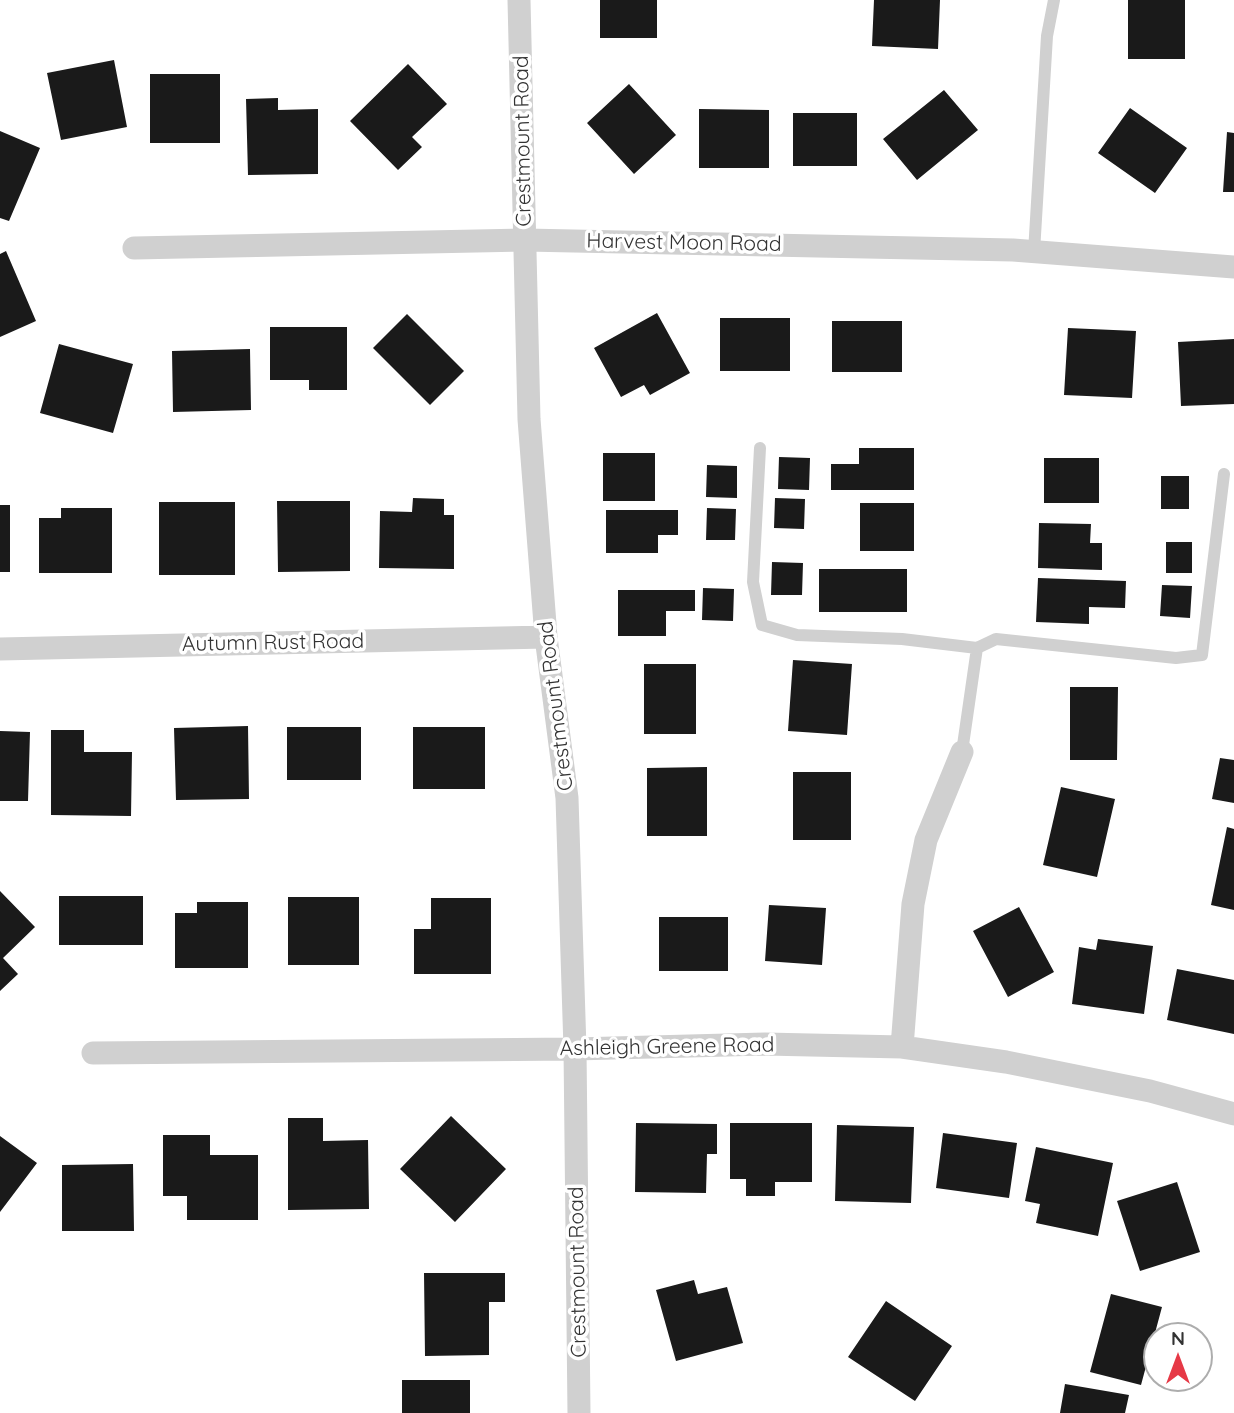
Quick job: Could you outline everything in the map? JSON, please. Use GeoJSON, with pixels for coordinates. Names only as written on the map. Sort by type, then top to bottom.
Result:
{"type":"FeatureCollection","features":[{"type":"Feature","properties":{"kind":"street","name":"Crestmount Road"},"geometry":{"type":"LineString","coordinates":[[519,0],[529,419],[546,637],[567,798],[575,1049],[579,1413]]}},
{"type":"Feature","properties":{"kind":"street","name":"Harvest Moon Road"},"geometry":{"type":"LineString","coordinates":[[134,248],[525,240],[1034,252],[1234,267]]}},
{"type":"Feature","properties":{"kind":"street","name":"Autumn Rust Road"},"geometry":{"type":"LineString","coordinates":[[0,649],[546,637]]}},
{"type":"Feature","properties":{"kind":"street"},"geometry":{"type":"LineString","coordinates":[[902,1047],[913,904],[926,840],[962,751]]}},
{"type":"Feature","properties":{"kind":"street","name":"Ashleigh Greene Road"},"geometry":{"type":"LineString","coordinates":[[93,1054],[575,1049],[765,1044],[902,1047],[1032,1067],[1150,1091],[1234,1114]]}},
{"type":"Feature","properties":{"kind":"lane"},"geometry":{"type":"LineString","coordinates":[[1034,252],[1047,36],[1054,0]]}},
{"type":"Feature","properties":{"kind":"lane"},"geometry":{"type":"LineString","coordinates":[[760,448],[753,582],[762,625],[797,635],[902,639],[977,648],[996,639],[1176,658],[1202,655],[1224,474]]}},
{"type":"Feature","properties":{"kind":"lane"},"geometry":{"type":"LineString","coordinates":[[962,751],[977,648]]}},
{"type":"Feature","properties":{"kind":"building"},"geometry":{"type":"Polygon","coordinates":[[[600,0],[657,0],[657,38],[600,38],[600,0]]]}},
{"type":"Feature","properties":{"kind":"building"},"geometry":{"type":"Polygon","coordinates":[[[874,0],[940,0],[938,49],[872,46],[874,0]]]}},
{"type":"Feature","properties":{"kind":"building"},"geometry":{"type":"Polygon","coordinates":[[[1128,0],[1185,0],[1185,59],[1128,59],[1128,0]]]}},
{"type":"Feature","properties":{"kind":"building"},"geometry":{"type":"Polygon","coordinates":[[[114,60],[127,127],[61,140],[47,73],[114,60]]]}},
{"type":"Feature","properties":{"kind":"building"},"geometry":{"type":"Polygon","coordinates":[[[408,64],[447,104],[412,137],[422,147],[398,170],[350,121],[408,64]]]}},
{"type":"Feature","properties":{"kind":"building"},"geometry":{"type":"Polygon","coordinates":[[[150,74],[220,74],[220,143],[150,143],[150,74]]]}},
{"type":"Feature","properties":{"kind":"building"},"geometry":{"type":"Polygon","coordinates":[[[629,84],[676,135],[634,174],[587,123],[629,84]]]}},
{"type":"Feature","properties":{"kind":"building"},"geometry":{"type":"Polygon","coordinates":[[[944,90],[978,130],[917,180],[883,139],[944,90]]]}},
{"type":"Feature","properties":{"kind":"building"},"geometry":{"type":"Polygon","coordinates":[[[278,98],[278,110],[318,109],[318,174],[248,175],[246,99],[278,98]]]}},
{"type":"Feature","properties":{"kind":"building"},"geometry":{"type":"Polygon","coordinates":[[[1130,108],[1187,148],[1155,193],[1098,153],[1130,108]]]}},
{"type":"Feature","properties":{"kind":"building"},"geometry":{"type":"Polygon","coordinates":[[[699,109],[769,110],[769,168],[699,168],[699,109]]]}},
{"type":"Feature","properties":{"kind":"building"},"geometry":{"type":"Polygon","coordinates":[[[793,113],[857,113],[857,166],[793,166],[793,113]]]}},
{"type":"Feature","properties":{"kind":"building"},"geometry":{"type":"Polygon","coordinates":[[[0,131],[40,148],[9,221],[0,218],[0,131]]]}},
{"type":"Feature","properties":{"kind":"building"},"geometry":{"type":"Polygon","coordinates":[[[1227,132],[1234,133],[1234,192],[1223,192],[1227,132]]]}},
{"type":"Feature","properties":{"kind":"building"},"geometry":{"type":"Polygon","coordinates":[[[6,251],[36,321],[0,337],[0,254],[6,251]]]}},
{"type":"Feature","properties":{"kind":"building"},"geometry":{"type":"Polygon","coordinates":[[[657,313],[690,373],[650,395],[644,385],[621,397],[594,348],[657,313]]]}},
{"type":"Feature","properties":{"kind":"building"},"geometry":{"type":"Polygon","coordinates":[[[407,314],[464,371],[430,405],[373,348],[407,314]]]}},
{"type":"Feature","properties":{"kind":"building"},"geometry":{"type":"Polygon","coordinates":[[[720,318],[790,318],[790,371],[720,371],[720,318]]]}},
{"type":"Feature","properties":{"kind":"building"},"geometry":{"type":"Polygon","coordinates":[[[832,321],[902,321],[902,372],[832,372],[832,321]]]}},
{"type":"Feature","properties":{"kind":"building"},"geometry":{"type":"Polygon","coordinates":[[[270,327],[347,327],[347,390],[309,390],[309,380],[270,380],[270,327]]]}},
{"type":"Feature","properties":{"kind":"building"},"geometry":{"type":"Polygon","coordinates":[[[1068,328],[1136,331],[1132,398],[1064,395],[1068,328]]]}},
{"type":"Feature","properties":{"kind":"building"},"geometry":{"type":"Polygon","coordinates":[[[1234,339],[1234,404],[1181,406],[1178,342],[1234,339]]]}},
{"type":"Feature","properties":{"kind":"building"},"geometry":{"type":"Polygon","coordinates":[[[59,344],[133,364],[113,433],[40,413],[59,344]]]}},
{"type":"Feature","properties":{"kind":"building"},"geometry":{"type":"Polygon","coordinates":[[[250,349],[251,410],[173,412],[172,351],[250,349]]]}},
{"type":"Feature","properties":{"kind":"building"},"geometry":{"type":"Polygon","coordinates":[[[859,448],[914,448],[914,490],[831,490],[831,464],[859,464],[859,448]]]}},
{"type":"Feature","properties":{"kind":"building"},"geometry":{"type":"Polygon","coordinates":[[[603,453],[655,453],[655,501],[603,501],[603,453]]]}},
{"type":"Feature","properties":{"kind":"building"},"geometry":{"type":"Polygon","coordinates":[[[779,457],[810,458],[809,490],[778,489],[779,457]]]}},
{"type":"Feature","properties":{"kind":"building"},"geometry":{"type":"Polygon","coordinates":[[[1044,458],[1099,458],[1099,503],[1044,503],[1044,458]]]}},
{"type":"Feature","properties":{"kind":"building"},"geometry":{"type":"Polygon","coordinates":[[[707,465],[737,466],[737,498],[706,497],[707,465]]]}},
{"type":"Feature","properties":{"kind":"building"},"geometry":{"type":"Polygon","coordinates":[[[1161,476],[1189,476],[1189,509],[1161,509],[1161,476]]]}},
{"type":"Feature","properties":{"kind":"building"},"geometry":{"type":"Polygon","coordinates":[[[413,498],[444,499],[444,515],[454,515],[454,569],[379,568],[380,511],[412,512],[413,498]]]}},
{"type":"Feature","properties":{"kind":"building"},"geometry":{"type":"Polygon","coordinates":[[[775,498],[805,499],[804,529],[774,528],[775,498]]]}},
{"type":"Feature","properties":{"kind":"building"},"geometry":{"type":"Polygon","coordinates":[[[277,501],[350,501],[350,571],[278,572],[277,501]]]}},
{"type":"Feature","properties":{"kind":"building"},"geometry":{"type":"Polygon","coordinates":[[[159,502],[235,502],[235,575],[159,575],[159,502]]]}},
{"type":"Feature","properties":{"kind":"building"},"geometry":{"type":"Polygon","coordinates":[[[860,503],[914,503],[914,551],[860,551],[860,503]]]}},
{"type":"Feature","properties":{"kind":"building"},"geometry":{"type":"Polygon","coordinates":[[[0,505],[10,505],[10,572],[0,572],[0,505]]]}},
{"type":"Feature","properties":{"kind":"building"},"geometry":{"type":"Polygon","coordinates":[[[61,508],[112,508],[112,573],[39,573],[39,518],[61,518],[61,508]]]}},
{"type":"Feature","properties":{"kind":"building"},"geometry":{"type":"Polygon","coordinates":[[[707,508],[736,509],[735,540],[706,540],[707,508]]]}},
{"type":"Feature","properties":{"kind":"building"},"geometry":{"type":"Polygon","coordinates":[[[606,510],[678,510],[678,535],[658,535],[658,553],[606,553],[606,510]]]}},
{"type":"Feature","properties":{"kind":"building"},"geometry":{"type":"Polygon","coordinates":[[[1039,523],[1091,524],[1090,543],[1102,543],[1102,570],[1038,568],[1039,523]]]}},
{"type":"Feature","properties":{"kind":"building"},"geometry":{"type":"Polygon","coordinates":[[[1166,542],[1192,542],[1192,573],[1166,573],[1166,542]]]}},
{"type":"Feature","properties":{"kind":"building"},"geometry":{"type":"Polygon","coordinates":[[[772,562],[803,563],[802,595],[771,595],[772,562]]]}},
{"type":"Feature","properties":{"kind":"building"},"geometry":{"type":"Polygon","coordinates":[[[819,569],[907,569],[907,612],[819,612],[819,569]]]}},
{"type":"Feature","properties":{"kind":"building"},"geometry":{"type":"Polygon","coordinates":[[[1038,578],[1126,581],[1125,608],[1089,607],[1089,624],[1036,622],[1038,578]]]}},
{"type":"Feature","properties":{"kind":"building"},"geometry":{"type":"Polygon","coordinates":[[[1162,585],[1192,586],[1190,618],[1160,616],[1162,585]]]}},
{"type":"Feature","properties":{"kind":"building"},"geometry":{"type":"Polygon","coordinates":[[[703,588],[734,589],[733,621],[702,620],[703,588]]]}},
{"type":"Feature","properties":{"kind":"building"},"geometry":{"type":"Polygon","coordinates":[[[618,590],[695,590],[695,611],[666,611],[666,636],[618,636],[618,590]]]}},
{"type":"Feature","properties":{"kind":"building"},"geometry":{"type":"Polygon","coordinates":[[[793,660],[852,664],[847,735],[788,731],[793,660]]]}},
{"type":"Feature","properties":{"kind":"building"},"geometry":{"type":"Polygon","coordinates":[[[644,664],[696,664],[696,734],[644,734],[644,664]]]}},
{"type":"Feature","properties":{"kind":"building"},"geometry":{"type":"Polygon","coordinates":[[[1070,687],[1118,687],[1117,760],[1070,760],[1070,687]]]}},
{"type":"Feature","properties":{"kind":"building"},"geometry":{"type":"Polygon","coordinates":[[[248,726],[249,799],[176,800],[174,728],[248,726]]]}},
{"type":"Feature","properties":{"kind":"building"},"geometry":{"type":"Polygon","coordinates":[[[287,727],[361,727],[361,780],[287,780],[287,727]]]}},
{"type":"Feature","properties":{"kind":"building"},"geometry":{"type":"Polygon","coordinates":[[[413,727],[485,727],[485,789],[413,789],[413,727]]]}},
{"type":"Feature","properties":{"kind":"building"},"geometry":{"type":"Polygon","coordinates":[[[51,730],[84,730],[84,752],[132,752],[131,816],[51,815],[51,730]]]}},
{"type":"Feature","properties":{"kind":"building"},"geometry":{"type":"Polygon","coordinates":[[[0,731],[30,732],[28,801],[0,801],[0,731]]]}},
{"type":"Feature","properties":{"kind":"building"},"geometry":{"type":"Polygon","coordinates":[[[1220,758],[1234,760],[1234,803],[1212,799],[1220,758]]]}},
{"type":"Feature","properties":{"kind":"building"},"geometry":{"type":"Polygon","coordinates":[[[707,767],[707,836],[647,836],[647,768],[707,767]]]}},
{"type":"Feature","properties":{"kind":"building"},"geometry":{"type":"Polygon","coordinates":[[[793,772],[851,772],[851,840],[793,840],[793,772]]]}},
{"type":"Feature","properties":{"kind":"building"},"geometry":{"type":"Polygon","coordinates":[[[1061,787],[1115,799],[1097,877],[1043,865],[1061,787]]]}},
{"type":"Feature","properties":{"kind":"building"},"geometry":{"type":"Polygon","coordinates":[[[1227,827],[1234,829],[1234,910],[1211,905],[1227,827]]]}},
{"type":"Feature","properties":{"kind":"building"},"geometry":{"type":"Polygon","coordinates":[[[0,891],[35,927],[3,958],[18,974],[0,991],[0,891]]]}},
{"type":"Feature","properties":{"kind":"building"},"geometry":{"type":"Polygon","coordinates":[[[59,896],[143,896],[143,945],[59,945],[59,896]]]}},
{"type":"Feature","properties":{"kind":"building"},"geometry":{"type":"Polygon","coordinates":[[[288,897],[359,897],[359,965],[288,965],[288,897]]]}},
{"type":"Feature","properties":{"kind":"building"},"geometry":{"type":"Polygon","coordinates":[[[431,898],[491,898],[491,974],[414,974],[414,929],[431,929],[431,898]]]}},
{"type":"Feature","properties":{"kind":"building"},"geometry":{"type":"Polygon","coordinates":[[[197,902],[248,902],[248,968],[175,968],[175,913],[197,913],[197,902]]]}},
{"type":"Feature","properties":{"kind":"building"},"geometry":{"type":"Polygon","coordinates":[[[769,905],[826,908],[822,965],[765,961],[769,905]]]}},
{"type":"Feature","properties":{"kind":"building"},"geometry":{"type":"Polygon","coordinates":[[[1019,907],[1054,972],[1008,997],[973,931],[1019,907]]]}},
{"type":"Feature","properties":{"kind":"building"},"geometry":{"type":"Polygon","coordinates":[[[659,917],[728,917],[728,971],[659,971],[659,917]]]}},
{"type":"Feature","properties":{"kind":"building"},"geometry":{"type":"Polygon","coordinates":[[[1098,939],[1153,946],[1144,1014],[1072,1004],[1079,947],[1096,950],[1098,939]]]}},
{"type":"Feature","properties":{"kind":"building"},"geometry":{"type":"Polygon","coordinates":[[[1177,969],[1234,980],[1234,1034],[1167,1020],[1177,969]]]}},
{"type":"Feature","properties":{"kind":"building"},"geometry":{"type":"Polygon","coordinates":[[[451,1116],[506,1169],[455,1222],[400,1169],[451,1116]]]}},
{"type":"Feature","properties":{"kind":"building"},"geometry":{"type":"Polygon","coordinates":[[[288,1118],[323,1118],[323,1141],[368,1140],[369,1209],[288,1210],[288,1118]]]}},
{"type":"Feature","properties":{"kind":"building"},"geometry":{"type":"Polygon","coordinates":[[[636,1123],[717,1124],[717,1154],[707,1154],[706,1193],[635,1192],[636,1123]]]}},
{"type":"Feature","properties":{"kind":"building"},"geometry":{"type":"Polygon","coordinates":[[[730,1123],[812,1123],[812,1182],[775,1182],[775,1196],[746,1196],[746,1179],[730,1179],[730,1123]]]}},
{"type":"Feature","properties":{"kind":"building"},"geometry":{"type":"Polygon","coordinates":[[[837,1125],[914,1127],[911,1203],[835,1201],[837,1125]]]}},
{"type":"Feature","properties":{"kind":"building"},"geometry":{"type":"Polygon","coordinates":[[[943,1133],[1017,1143],[1009,1198],[936,1188],[943,1133]]]}},
{"type":"Feature","properties":{"kind":"building"},"geometry":{"type":"Polygon","coordinates":[[[163,1135],[210,1135],[210,1155],[258,1155],[258,1220],[187,1220],[187,1196],[163,1196],[163,1135]]]}},
{"type":"Feature","properties":{"kind":"building"},"geometry":{"type":"Polygon","coordinates":[[[0,1136],[37,1163],[0,1212],[0,1136]]]}},
{"type":"Feature","properties":{"kind":"building"},"geometry":{"type":"Polygon","coordinates":[[[1036,1147],[1113,1163],[1098,1236],[1036,1223],[1040,1204],[1025,1201],[1036,1147]]]}},
{"type":"Feature","properties":{"kind":"building"},"geometry":{"type":"Polygon","coordinates":[[[133,1164],[134,1231],[62,1231],[62,1165],[133,1164]]]}},
{"type":"Feature","properties":{"kind":"building"},"geometry":{"type":"Polygon","coordinates":[[[1177,1182],[1200,1252],[1140,1271],[1117,1201],[1177,1182]]]}},
{"type":"Feature","properties":{"kind":"building"},"geometry":{"type":"Polygon","coordinates":[[[424,1273],[505,1273],[505,1302],[489,1302],[489,1355],[425,1356],[424,1273]]]}},
{"type":"Feature","properties":{"kind":"building"},"geometry":{"type":"Polygon","coordinates":[[[694,1280],[698,1294],[727,1287],[743,1343],[676,1361],[656,1290],[694,1280]]]}},
{"type":"Feature","properties":{"kind":"building"},"geometry":{"type":"Polygon","coordinates":[[[1111,1294],[1162,1307],[1158,1322],[1143,1322],[1141,1385],[1090,1372],[1111,1294]]]}},
{"type":"Feature","properties":{"kind":"building"},"geometry":{"type":"Polygon","coordinates":[[[886,1301],[952,1346],[915,1401],[848,1357],[886,1301]]]}},
{"type":"Feature","properties":{"kind":"building"},"geometry":{"type":"Polygon","coordinates":[[[402,1380],[470,1380],[470,1413],[402,1413],[402,1380]]]}},
{"type":"Feature","properties":{"kind":"building"},"geometry":{"type":"Polygon","coordinates":[[[1065,1384],[1129,1395],[1125,1413],[1060,1413],[1065,1384]]]}}]}
